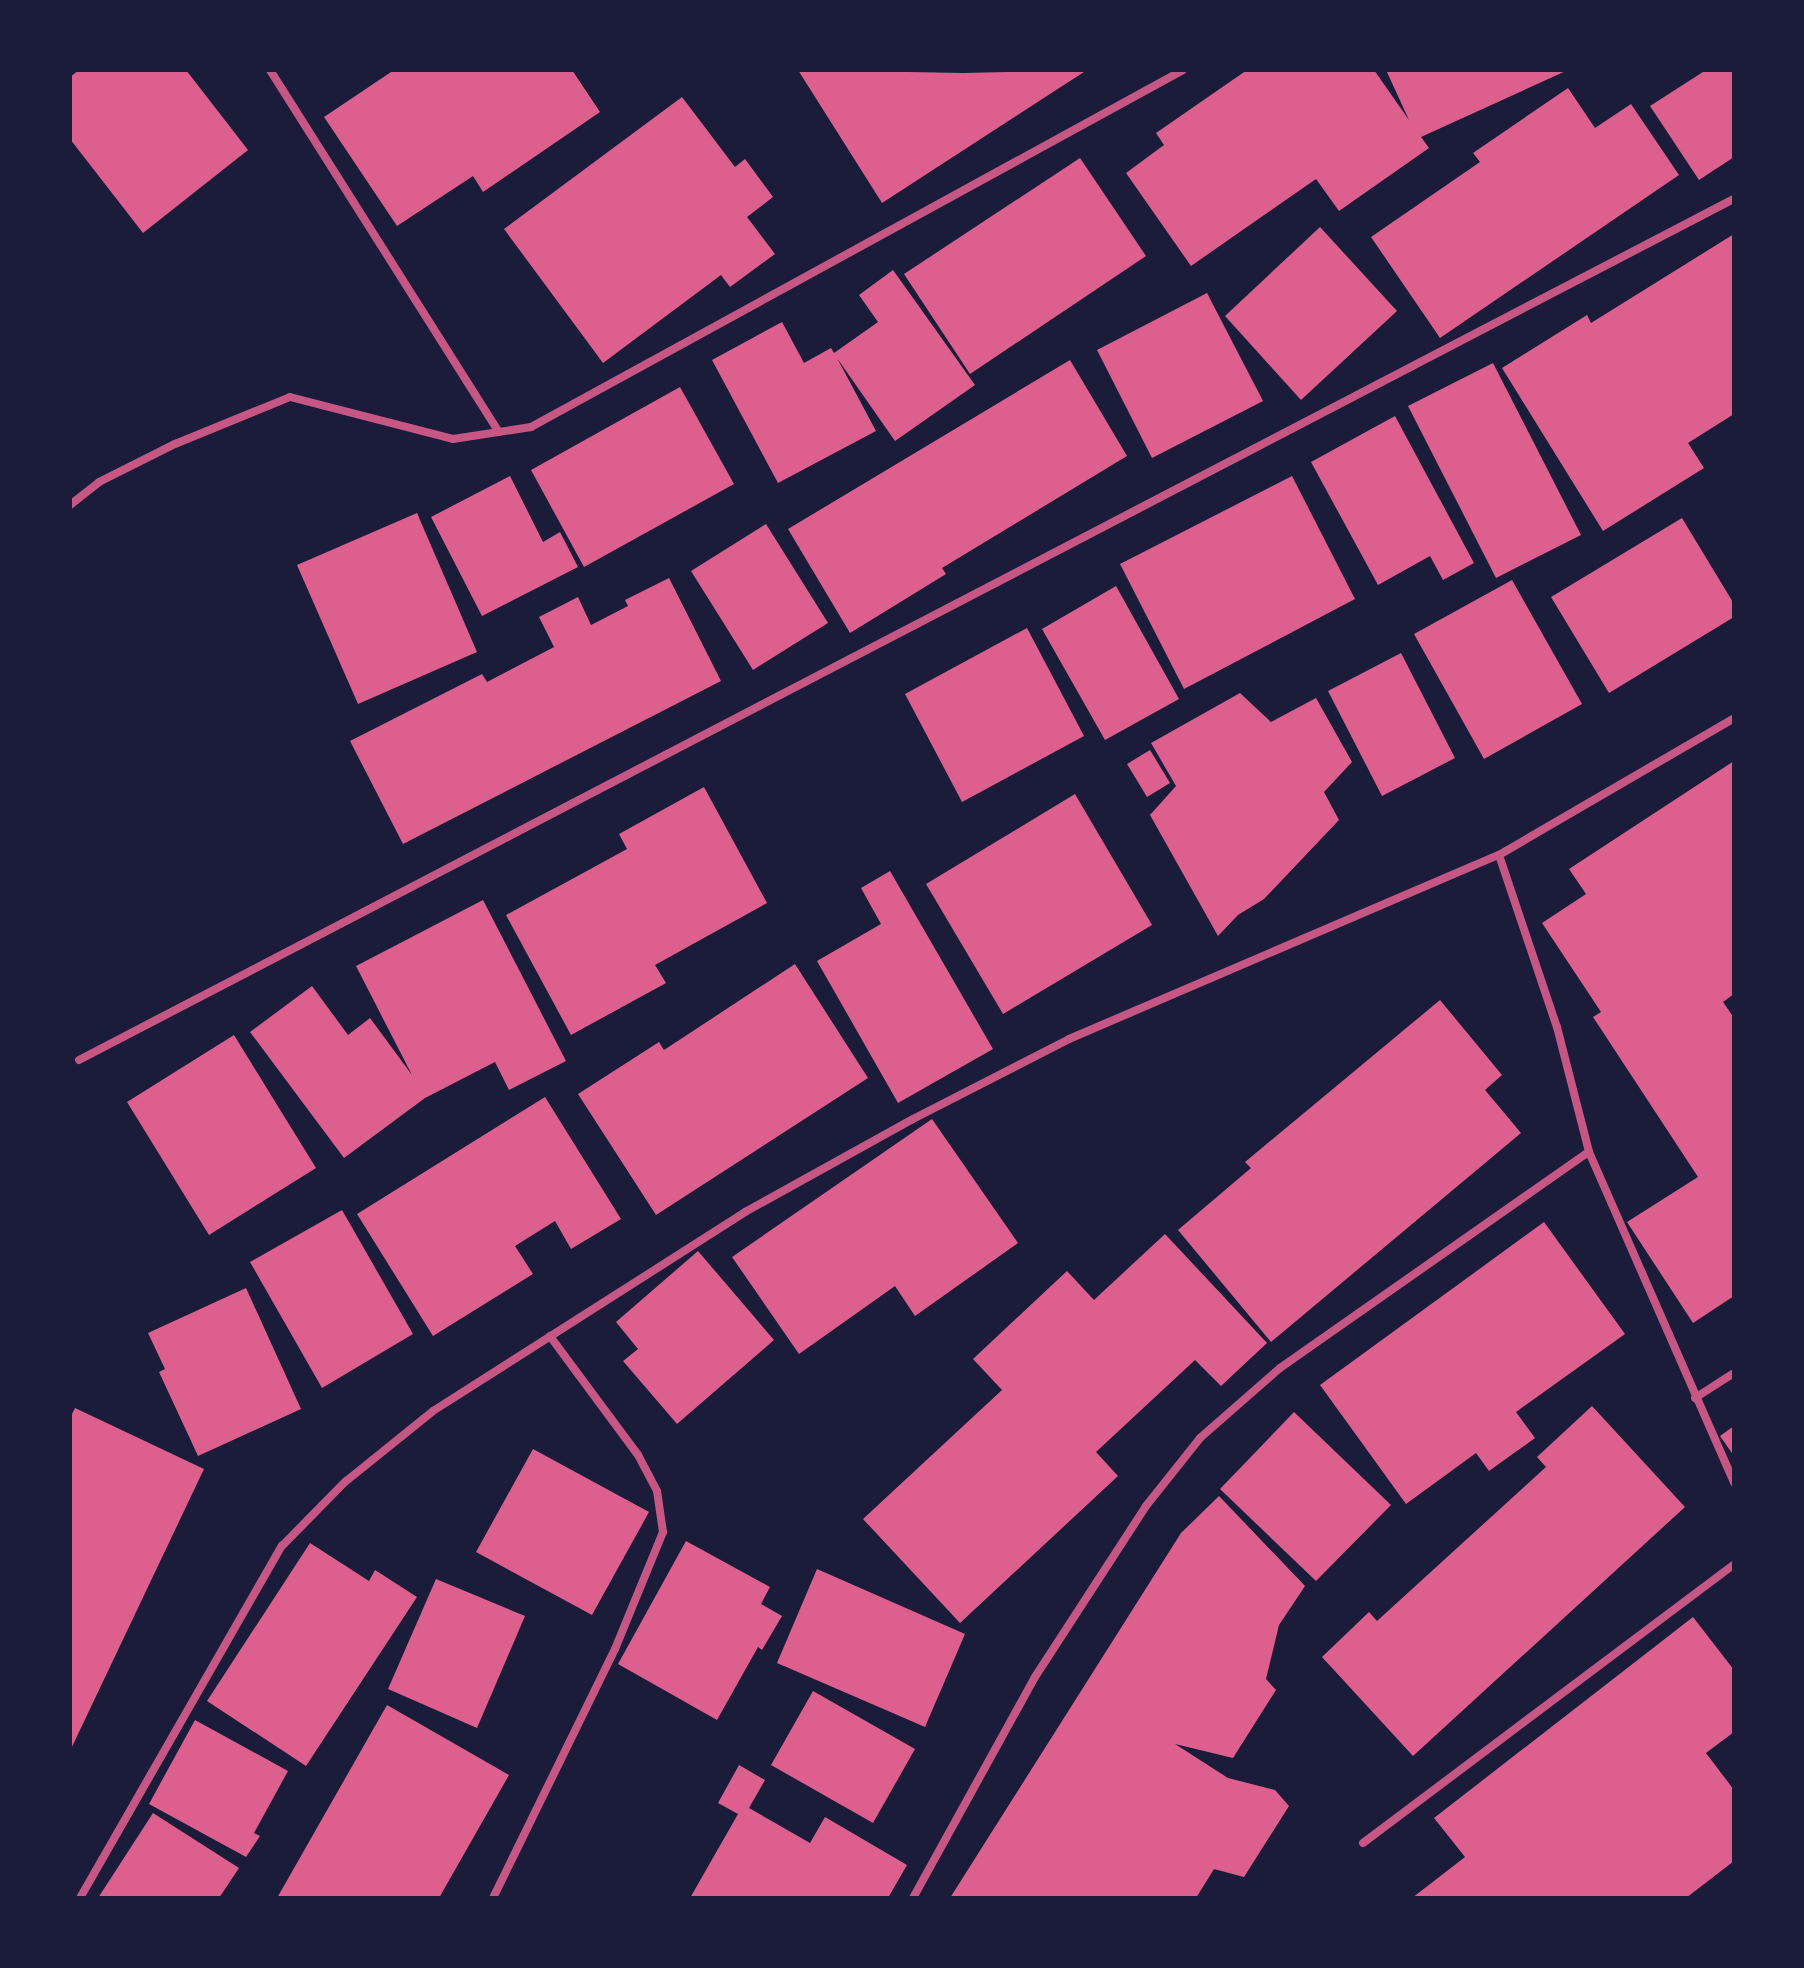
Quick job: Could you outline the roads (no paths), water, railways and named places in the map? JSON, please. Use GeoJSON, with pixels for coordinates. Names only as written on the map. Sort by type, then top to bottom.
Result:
{"type":"FeatureCollection","features":[{"type":"Feature","properties":{"kind":"street"},"geometry":{"type":"LineString","coordinates":[[270,70],[499,432]]}},
{"type":"Feature","properties":{"kind":"street"},"geometry":{"type":"LineString","coordinates":[[70,505],[99,482],[175,444],[290,397],[453,439],[531,427],[1183,70]]}},
{"type":"Feature","properties":{"kind":"street"},"geometry":{"type":"LineString","coordinates":[[79,1060],[1734,199]]}},
{"type":"Feature","properties":{"kind":"street"},"geometry":{"type":"LineString","coordinates":[[80,1898],[282,1546],[345,1482],[433,1411],[745,1212],[913,1119],[1069,1039],[1499,855],[1734,718]]}},
{"type":"Feature","properties":{"kind":"street"},"geometry":{"type":"LineString","coordinates":[[1499,855],[1557,1027],[1589,1152],[1734,1483]]}},
{"type":"Feature","properties":{"kind":"street"},"geometry":{"type":"LineString","coordinates":[[913,1898],[1035,1677],[1146,1506],[1200,1438],[1280,1368],[1589,1152]]}},
{"type":"Feature","properties":{"kind":"street"},"geometry":{"type":"LineString","coordinates":[[493,1898],[615,1649],[663,1532],[657,1491],[638,1455],[550,1336]]}},
{"type":"Feature","properties":{"kind":"street"},"geometry":{"type":"LineString","coordinates":[[1695,1398],[1734,1373]]}},
{"type":"Feature","properties":{"kind":"street"},"geometry":{"type":"LineString","coordinates":[[1363,1843],[1734,1564]]}}]}
